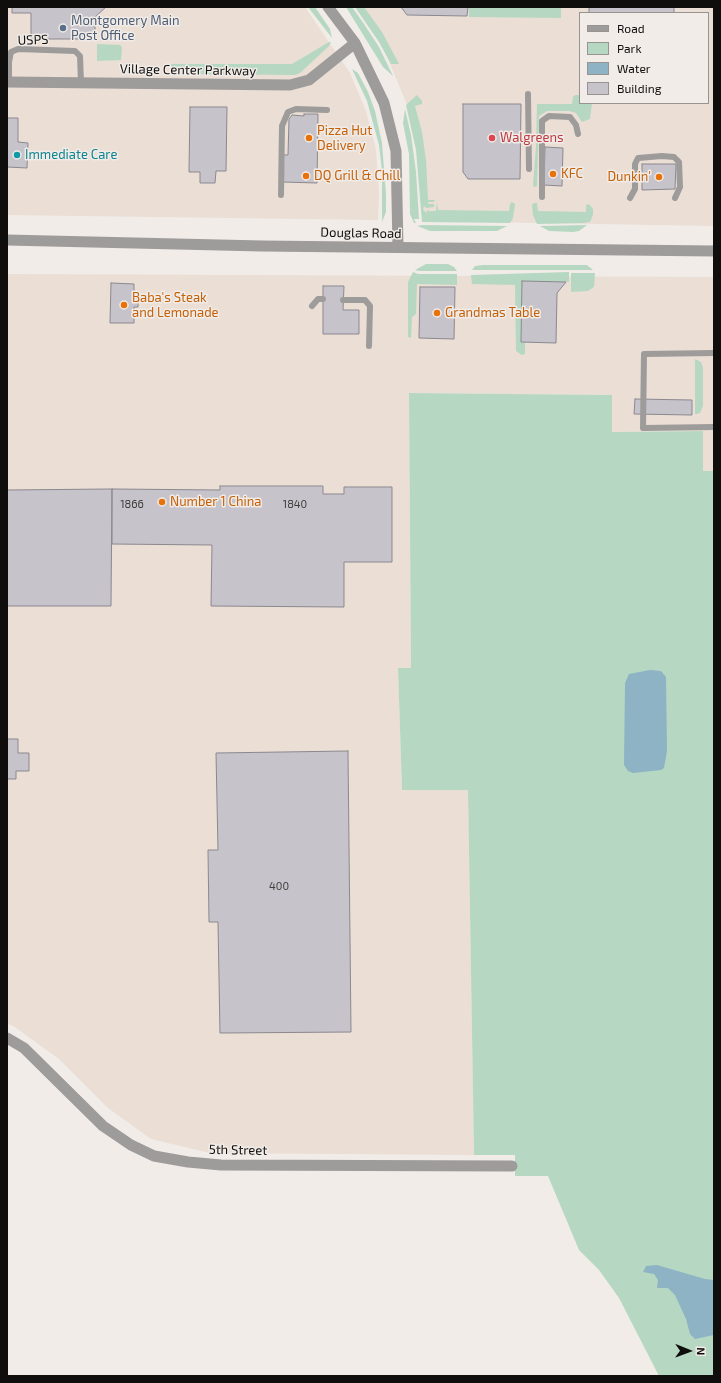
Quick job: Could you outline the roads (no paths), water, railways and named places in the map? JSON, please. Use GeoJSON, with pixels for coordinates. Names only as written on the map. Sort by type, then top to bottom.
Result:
{"type":"FeatureCollection","features":[{"type":"Feature","properties":{"kind":"street"},"geometry":{"type":"LineString","coordinates":[[328,7],[354,43],[384,103],[396,151],[398,247]]}},
{"type":"Feature","properties":{"kind":"street","name":"Village Center Parkway"},"geometry":{"type":"LineString","coordinates":[[8,82],[290,85],[309,80],[354,43]]}},
{"type":"Feature","properties":{"kind":"street","name":"Douglas Road"},"geometry":{"type":"LineString","coordinates":[[7,240],[262,246],[714,251]]}},
{"type":"Feature","properties":{"kind":"street","name":"5th Street"},"geometry":{"type":"LineString","coordinates":[[7,1038],[24,1048],[103,1126],[131,1145],[154,1156],[188,1162],[221,1165],[512,1166]]}},
{"type":"Feature","properties":{"kind":"lane","name":"USPS"},"geometry":{"type":"LineString","coordinates":[[8,82],[11,52],[18,49],[75,51],[80,56],[81,83]]}},
{"type":"Feature","properties":{"kind":"lane"},"geometry":{"type":"LineString","coordinates":[[528,94],[529,169]]}},
{"type":"Feature","properties":{"kind":"lane"},"geometry":{"type":"LineString","coordinates":[[281,196],[282,126],[288,112],[296,109],[326,110]]}},
{"type":"Feature","properties":{"kind":"lane"},"geometry":{"type":"LineString","coordinates":[[542,197],[542,121],[549,116],[570,117],[576,125],[578,134]]}},
{"type":"Feature","properties":{"kind":"lane"},"geometry":{"type":"LineString","coordinates":[[630,198],[635,189],[635,164],[638,158],[662,156],[674,157],[679,162],[680,187],[675,198]]}},
{"type":"Feature","properties":{"kind":"lane"},"geometry":{"type":"LineString","coordinates":[[312,306],[318,299],[323,299]]}},
{"type":"Feature","properties":{"kind":"lane"},"geometry":{"type":"LineString","coordinates":[[344,300],[365,300],[370,306],[370,346]]}},
{"type":"Feature","properties":{"kind":"lane"},"geometry":{"type":"LineString","coordinates":[[714,353],[644,354],[643,428],[714,427]]}},
{"type":"Feature","properties":{"kind":"water"},"geometry":{"type":"Polygon","coordinates":[[[650,670],[661,671],[666,677],[667,751],[664,768],[661,770],[633,773],[628,771],[624,765],[625,683],[629,674],[650,670]]]}},
{"type":"Feature","properties":{"kind":"water"},"geometry":{"type":"Polygon","coordinates":[[[657,1265],[705,1279],[714,1280],[714,1335],[695,1339],[690,1334],[686,1319],[675,1295],[668,1288],[657,1288],[658,1280],[654,1274],[643,1272],[646,1266],[657,1265]]]}},
{"type":"Feature","properties":{"kind":"place","name":"Montgomery Main Post Office"},"geometry":{"type":"Point","coordinates":[63,28]}},
{"type":"Feature","properties":{"kind":"place","name":"Pizza Hut Delivery"},"geometry":{"type":"Point","coordinates":[309,138]}},
{"type":"Feature","properties":{"kind":"place","name":"Walgreens"},"geometry":{"type":"Point","coordinates":[492,138]}},
{"type":"Feature","properties":{"kind":"place","name":"Immediate Care"},"geometry":{"type":"Point","coordinates":[17,155]}},
{"type":"Feature","properties":{"kind":"place","name":"KFC"},"geometry":{"type":"Point","coordinates":[553,174]}},
{"type":"Feature","properties":{"kind":"place","name":"DQ Grill & Chill"},"geometry":{"type":"Point","coordinates":[306,176]}},
{"type":"Feature","properties":{"kind":"place","name":"Dunkin'"},"geometry":{"type":"Point","coordinates":[659,177]}},
{"type":"Feature","properties":{"kind":"place","name":"Baba's Steak and Lemonade"},"geometry":{"type":"Point","coordinates":[124,305]}},
{"type":"Feature","properties":{"kind":"place","name":"Grandmas Table"},"geometry":{"type":"Point","coordinates":[437,313]}},
{"type":"Feature","properties":{"kind":"place","name":"Number 1 China"},"geometry":{"type":"Point","coordinates":[162,502]}}]}
